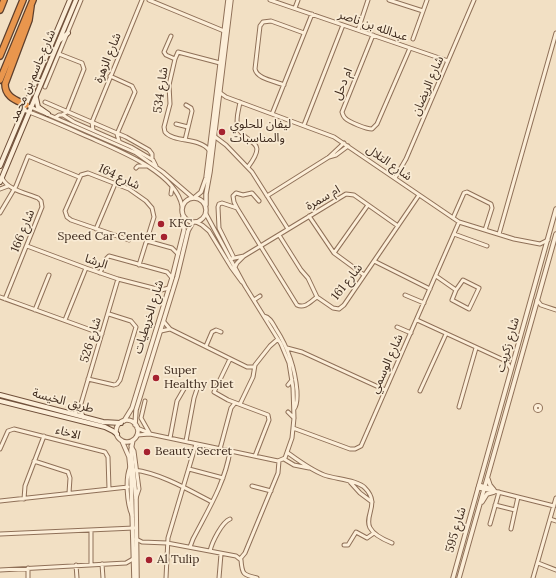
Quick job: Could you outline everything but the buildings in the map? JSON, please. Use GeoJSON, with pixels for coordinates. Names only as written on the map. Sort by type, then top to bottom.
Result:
{"type":"FeatureCollection","features":[{"type":"Feature","properties":{"kind":"highway"},"geometry":{"type":"LineString","coordinates":[[0,10],[4,0]]}},
{"type":"Feature","properties":{"kind":"highway"},"geometry":{"type":"LineString","coordinates":[[0,56],[23,0]]}},
{"type":"Feature","properties":{"kind":"highway"},"geometry":{"type":"LineString","coordinates":[[0,80],[33,0]]}},
{"type":"Feature","properties":{"kind":"highway"},"geometry":{"type":"LineString","coordinates":[[28,108],[8,95],[5,84],[29,20],[31,6]]}},
{"type":"Feature","properties":{"kind":"main road","name":"شارع جاسم بن محمد"},"geometry":{"type":"LineString","coordinates":[[1,180],[70,0]]}},
{"type":"Feature","properties":{"kind":"main road","name":"شارع جاسم بن محمد"},"geometry":{"type":"LineString","coordinates":[[0,166],[28,108],[36,96],[76,0]]}},
{"type":"Feature","properties":{"kind":"main road"},"geometry":{"type":"LineString","coordinates":[[59,42],[68,33]]}},
{"type":"Feature","properties":{"kind":"main road"},"geometry":{"type":"LineString","coordinates":[[36,96],[38,107],[48,114]]}},
{"type":"Feature","properties":{"kind":"main road","name":"طريق الخيسة"},"geometry":{"type":"LineString","coordinates":[[0,394],[108,423],[122,422]]}},
{"type":"Feature","properties":{"kind":"main road","name":"طريق الخيسة"},"geometry":{"type":"LineString","coordinates":[[0,401],[105,427],[113,430],[117,434]]}},
{"type":"Feature","properties":{"kind":"street"},"geometry":{"type":"LineString","coordinates":[[45,87],[81,0]]}},
{"type":"Feature","properties":{"kind":"street","name":"شارع الزهرة"},"geometry":{"type":"LineString","coordinates":[[92,123],[142,0]]}},
{"type":"Feature","properties":{"kind":"street"},"geometry":{"type":"LineString","coordinates":[[149,0],[224,31]]}},
{"type":"Feature","properties":{"kind":"street"},"geometry":{"type":"LineString","coordinates":[[228,0],[211,144],[206,194],[206,214],[217,235],[232,258],[245,286]]}},
{"type":"Feature","properties":{"kind":"street"},"geometry":{"type":"LineString","coordinates":[[182,206],[186,200],[201,192],[205,182],[209,150],[214,136],[231,0]]}},
{"type":"Feature","properties":{"kind":"street","name":"عبدالله بن ناصر"},"geometry":{"type":"LineString","coordinates":[[270,0],[448,61]]}},
{"type":"Feature","properties":{"kind":"street"},"geometry":{"type":"LineString","coordinates":[[294,8],[298,0]]}},
{"type":"Feature","properties":{"kind":"street"},"geometry":{"type":"LineString","coordinates":[[358,30],[368,0]]}},
{"type":"Feature","properties":{"kind":"street"},"geometry":{"type":"LineString","coordinates":[[389,0],[423,12]]}},
{"type":"Feature","properties":{"kind":"street"},"geometry":{"type":"LineString","coordinates":[[402,4],[403,0]]}},
{"type":"Feature","properties":{"kind":"street"},"geometry":{"type":"LineString","coordinates":[[413,39],[427,0]]}},
{"type":"Feature","properties":{"kind":"street","name":"شارع الريضان"},"geometry":{"type":"LineString","coordinates":[[395,178],[406,159],[474,0]]}},
{"type":"Feature","properties":{"kind":"street"},"geometry":{"type":"LineString","coordinates":[[272,114],[312,14]]}},
{"type":"Feature","properties":{"kind":"street"},"geometry":{"type":"LineString","coordinates":[[284,85],[256,73],[255,69],[260,26],[263,22],[269,21],[304,32]]}},
{"type":"Feature","properties":{"kind":"street"},"geometry":{"type":"LineString","coordinates":[[304,125],[343,25]]}},
{"type":"Feature","properties":{"kind":"street"},"geometry":{"type":"LineString","coordinates":[[499,234],[556,33]]}},
{"type":"Feature","properties":{"kind":"street","name":"ام دحل"},"geometry":{"type":"LineString","coordinates":[[373,35],[343,111],[345,119],[367,128],[372,129],[376,126],[410,48]]}},
{"type":"Feature","properties":{"kind":"street"},"geometry":{"type":"LineString","coordinates":[[171,36],[164,52],[165,55],[175,59]]}},
{"type":"Feature","properties":{"kind":"street","name":"شارع 534"},"geometry":{"type":"LineString","coordinates":[[204,145],[168,135],[164,130],[170,104],[169,85],[176,54],[179,52],[220,63]]}},
{"type":"Feature","properties":{"kind":"street"},"geometry":{"type":"LineString","coordinates":[[59,54],[82,63],[84,67],[84,72],[67,112],[68,118]]}},
{"type":"Feature","properties":{"kind":"street"},"geometry":{"type":"LineString","coordinates":[[110,76],[132,86],[135,92],[117,134],[112,138]]}},
{"type":"Feature","properties":{"kind":"street","name":"شارع التلال"},"geometry":{"type":"LineString","coordinates":[[219,92],[226,97],[330,135],[460,222],[499,234],[540,244]]}},
{"type":"Feature","properties":{"kind":"street"},"geometry":{"type":"LineString","coordinates":[[218,100],[221,97],[226,97]]}},
{"type":"Feature","properties":{"kind":"street"},"geometry":{"type":"LineString","coordinates":[[45,102],[148,149],[152,154],[152,158]]}},
{"type":"Feature","properties":{"kind":"street"},"geometry":{"type":"LineString","coordinates":[[240,102],[237,126],[241,132],[256,146],[257,154],[248,167]]}},
{"type":"Feature","properties":{"kind":"street"},"geometry":{"type":"LineString","coordinates":[[185,140],[192,110],[186,105]]}},
{"type":"Feature","properties":{"kind":"street"},"geometry":{"type":"LineString","coordinates":[[28,108],[48,114],[128,149],[156,166],[193,197],[202,200],[206,205]]}},
{"type":"Feature","properties":{"kind":"street"},"geometry":{"type":"LineString","coordinates":[[28,108],[117,149],[146,166],[172,187],[178,194],[182,206],[183,216],[187,220],[204,226],[208,231],[288,354],[296,379],[297,403],[294,409]]}},
{"type":"Feature","properties":{"kind":"street"},"geometry":{"type":"LineString","coordinates":[[56,118],[67,112]]}},
{"type":"Feature","properties":{"kind":"street"},"geometry":{"type":"LineString","coordinates":[[62,115],[152,158],[156,162],[156,166]]}},
{"type":"Feature","properties":{"kind":"street"},"geometry":{"type":"LineString","coordinates":[[86,127],[92,123]]}},
{"type":"Feature","properties":{"kind":"street"},"geometry":{"type":"LineString","coordinates":[[92,123],[93,130]]}},
{"type":"Feature","properties":{"kind":"street"},"geometry":{"type":"LineString","coordinates":[[176,124],[188,127]]}},
{"type":"Feature","properties":{"kind":"street"},"geometry":{"type":"LineString","coordinates":[[117,134],[119,141]]}},
{"type":"Feature","properties":{"kind":"street"},"geometry":{"type":"LineString","coordinates":[[214,136],[226,145],[248,167],[288,229]]}},
{"type":"Feature","properties":{"kind":"street"},"geometry":{"type":"LineString","coordinates":[[204,145],[221,142]]}},
{"type":"Feature","properties":{"kind":"street"},"geometry":{"type":"LineString","coordinates":[[267,196],[329,157],[344,143]]}},
{"type":"Feature","properties":{"kind":"street"},"geometry":{"type":"LineString","coordinates":[[204,145],[209,150]]}},
{"type":"Feature","properties":{"kind":"street"},"geometry":{"type":"LineString","coordinates":[[329,157],[336,155],[348,146]]}},
{"type":"Feature","properties":{"kind":"street"},"geometry":{"type":"LineString","coordinates":[[0,213],[14,188],[28,156],[79,178]]}},
{"type":"Feature","properties":{"kind":"street"},"geometry":{"type":"LineString","coordinates":[[136,168],[138,166],[146,166]]}},
{"type":"Feature","properties":{"kind":"street","name":"شارع 164"},"geometry":{"type":"LineString","coordinates":[[129,240],[69,219],[65,214],[82,174],[88,173],[133,191],[146,201],[152,208],[154,217],[139,265]]}},
{"type":"Feature","properties":{"kind":"street","name":"شارع 166"},"geometry":{"type":"LineString","coordinates":[[1,180],[14,188],[38,198],[42,205],[42,209],[5,299]]}},
{"type":"Feature","properties":{"kind":"street"},"geometry":{"type":"LineString","coordinates":[[96,229],[115,184]]}},
{"type":"Feature","properties":{"kind":"street"},"geometry":{"type":"LineString","coordinates":[[0,189],[5,186],[10,186]]}},
{"type":"Feature","properties":{"kind":"street"},"geometry":{"type":"LineString","coordinates":[[171,194],[172,187]]}},
{"type":"Feature","properties":{"kind":"street"},"geometry":{"type":"LineString","coordinates":[[453,218],[464,193],[468,192],[491,204],[492,208],[485,230]]}},
{"type":"Feature","properties":{"kind":"street"},"geometry":{"type":"LineString","coordinates":[[259,202],[253,194],[243,195],[235,193],[233,196],[237,208],[297,305],[301,307],[305,306],[317,297]]}},
{"type":"Feature","properties":{"kind":"street","name":"ام سمرة"},"geometry":{"type":"LineString","coordinates":[[235,267],[236,263],[244,256],[346,194],[354,195],[398,226]]}},
{"type":"Feature","properties":{"kind":"street"},"geometry":{"type":"LineString","coordinates":[[398,226],[420,195]]}},
{"type":"Feature","properties":{"kind":"street"},"geometry":{"type":"LineString","coordinates":[[228,251],[218,224],[219,204],[224,203],[237,208]]}},
{"type":"Feature","properties":{"kind":"street"},"geometry":{"type":"LineString","coordinates":[[334,254],[368,205]]}},
{"type":"Feature","properties":{"kind":"street","name":"شارع زكريت"},"geometry":{"type":"LineString","coordinates":[[479,487],[556,209]]}},
{"type":"Feature","properties":{"kind":"street"},"geometry":{"type":"LineString","coordinates":[[195,222],[202,220],[206,214]]}},
{"type":"Feature","properties":{"kind":"street","name":"شارع الخريطيات"},"geometry":{"type":"LineString","coordinates":[[122,422],[131,411],[172,278],[184,227],[183,216]]}},
{"type":"Feature","properties":{"kind":"street"},"geometry":{"type":"LineString","coordinates":[[309,216],[334,254],[364,275]]}},
{"type":"Feature","properties":{"kind":"street","name":"شارع الخريطيات"},"geometry":{"type":"LineString","coordinates":[[136,426],[135,414],[164,322],[188,233],[195,222]]}},
{"type":"Feature","properties":{"kind":"street","name":"شارع الوسمي"},"geometry":{"type":"LineString","coordinates":[[293,428],[350,449],[356,449],[362,444],[460,222]]}},
{"type":"Feature","properties":{"kind":"street","name":"شارع 161"},"geometry":{"type":"LineString","coordinates":[[279,235],[301,270],[308,278],[317,297],[333,308],[337,309],[341,308],[398,226]]}},
{"type":"Feature","properties":{"kind":"street"},"geometry":{"type":"LineString","coordinates":[[217,235],[220,232]]}},
{"type":"Feature","properties":{"kind":"street"},"geometry":{"type":"LineString","coordinates":[[454,234],[487,246]]}},
{"type":"Feature","properties":{"kind":"street","name":"شارع زكريت"},"geometry":{"type":"LineString","coordinates":[[459,578],[556,234]]}},
{"type":"Feature","properties":{"kind":"street"},"geometry":{"type":"LineString","coordinates":[[545,252],[540,244],[548,240]]}},
{"type":"Feature","properties":{"kind":"street"},"geometry":{"type":"LineString","coordinates":[[147,241],[172,248],[178,254]]}},
{"type":"Feature","properties":{"kind":"street","name":"الرشا"},"geometry":{"type":"LineString","coordinates":[[27,246],[118,279],[161,290],[169,288]]}},
{"type":"Feature","properties":{"kind":"street"},"geometry":{"type":"LineString","coordinates":[[172,248],[180,246]]}},
{"type":"Feature","properties":{"kind":"street"},"geometry":{"type":"LineString","coordinates":[[100,273],[108,256],[167,272],[174,270]]}},
{"type":"Feature","properties":{"kind":"street","name":"ام سمرة"},"geometry":{"type":"LineString","coordinates":[[232,258],[244,256]]}},
{"type":"Feature","properties":{"kind":"street"},"geometry":{"type":"LineString","coordinates":[[374,261],[430,289]]}},
{"type":"Feature","properties":{"kind":"street"},"geometry":{"type":"LineString","coordinates":[[65,320],[86,268]]}},
{"type":"Feature","properties":{"kind":"street"},"geometry":{"type":"LineString","coordinates":[[167,272],[172,278]]}},
{"type":"Feature","properties":{"kind":"street"},"geometry":{"type":"LineString","coordinates":[[35,310],[49,275]]}},
{"type":"Feature","properties":{"kind":"street"},"geometry":{"type":"LineString","coordinates":[[436,276],[456,290]]}},
{"type":"Feature","properties":{"kind":"street","name":"شارع 526"},"geometry":{"type":"LineString","coordinates":[[74,414],[80,407],[118,279]]}},
{"type":"Feature","properties":{"kind":"street"},"geometry":{"type":"LineString","coordinates":[[464,280],[478,287],[479,290],[470,308],[468,309],[452,301],[456,290],[464,280]]}},
{"type":"Feature","properties":{"kind":"street"},"geometry":{"type":"LineString","coordinates":[[161,290],[166,296]]}},
{"type":"Feature","properties":{"kind":"street"},"geometry":{"type":"LineString","coordinates":[[405,295],[424,303]]}},
{"type":"Feature","properties":{"kind":"street"},"geometry":{"type":"LineString","coordinates":[[254,300],[260,296]]}},
{"type":"Feature","properties":{"kind":"street"},"geometry":{"type":"LineString","coordinates":[[0,297],[102,334]]}},
{"type":"Feature","properties":{"kind":"street"},"geometry":{"type":"LineString","coordinates":[[537,300],[544,306],[556,310]]}},
{"type":"Feature","properties":{"kind":"street"},"geometry":{"type":"LineString","coordinates":[[535,310],[544,306]]}},
{"type":"Feature","properties":{"kind":"street"},"geometry":{"type":"LineString","coordinates":[[88,379],[114,385],[120,380],[136,327],[131,321],[108,314]]}},
{"type":"Feature","properties":{"kind":"street"},"geometry":{"type":"LineString","coordinates":[[137,435],[150,434],[279,461],[284,459],[288,453],[294,418],[292,380],[287,348],[269,318],[260,318]]}},
{"type":"Feature","properties":{"kind":"street"},"geometry":{"type":"LineString","coordinates":[[417,320],[506,361],[511,370]]}},
{"type":"Feature","properties":{"kind":"street"},"geometry":{"type":"LineString","coordinates":[[164,322],[170,329],[247,367],[254,367]]}},
{"type":"Feature","properties":{"kind":"street"},"geometry":{"type":"LineString","coordinates":[[397,327],[411,333]]}},
{"type":"Feature","properties":{"kind":"street"},"geometry":{"type":"LineString","coordinates":[[161,331],[170,329]]}},
{"type":"Feature","properties":{"kind":"street"},"geometry":{"type":"LineString","coordinates":[[206,346],[212,332],[216,330],[221,332]]}},
{"type":"Feature","properties":{"kind":"street"},"geometry":{"type":"LineString","coordinates":[[420,391],[446,334]]}},
{"type":"Feature","properties":{"kind":"street"},"geometry":{"type":"LineString","coordinates":[[240,404],[253,377],[254,367],[270,346],[278,339]]}},
{"type":"Feature","properties":{"kind":"street"},"geometry":{"type":"LineString","coordinates":[[152,344],[157,345]]}},
{"type":"Feature","properties":{"kind":"street"},"geometry":{"type":"LineString","coordinates":[[287,348],[302,352],[385,390]]}},
{"type":"Feature","properties":{"kind":"street"},"geometry":{"type":"LineString","coordinates":[[459,407],[476,348]]}},
{"type":"Feature","properties":{"kind":"street"},"geometry":{"type":"LineString","coordinates":[[288,354],[292,350]]}},
{"type":"Feature","properties":{"kind":"street"},"geometry":{"type":"LineString","coordinates":[[506,361],[515,355]]}},
{"type":"Feature","properties":{"kind":"street"},"geometry":{"type":"LineString","coordinates":[[230,359],[214,392],[215,394],[235,403],[266,413],[269,416],[269,420],[255,456]]}},
{"type":"Feature","properties":{"kind":"street"},"geometry":{"type":"LineString","coordinates":[[146,364],[150,365]]}},
{"type":"Feature","properties":{"kind":"street"},"geometry":{"type":"LineString","coordinates":[[142,374],[146,373],[148,375]]}},
{"type":"Feature","properties":{"kind":"street"},"geometry":{"type":"LineString","coordinates":[[288,385],[292,380]]}},
{"type":"Feature","properties":{"kind":"street"},"geometry":{"type":"LineString","coordinates":[[170,438],[177,401],[188,382]]}},
{"type":"Feature","properties":{"kind":"street"},"geometry":{"type":"LineString","coordinates":[[186,442],[194,398],[198,386]]}},
{"type":"Feature","properties":{"kind":"street"},"geometry":{"type":"LineString","coordinates":[[138,404],[144,403],[141,418],[150,434]]}},
{"type":"Feature","properties":{"kind":"street"},"geometry":{"type":"LineString","coordinates":[[220,449],[231,408],[235,403]]}},
{"type":"Feature","properties":{"kind":"street"},"geometry":{"type":"LineString","coordinates":[[80,407],[83,417]]}},
{"type":"Feature","properties":{"kind":"street"},"geometry":{"type":"LineString","coordinates":[[288,412],[294,418]]}},
{"type":"Feature","properties":{"kind":"street"},"geometry":{"type":"LineString","coordinates":[[132,515],[133,469],[128,453],[117,434],[117,429],[122,422],[130,421],[150,434]]}},
{"type":"Feature","properties":{"kind":"street"},"geometry":{"type":"LineString","coordinates":[[135,578],[134,528],[136,498],[131,446],[137,435],[136,426]]}},
{"type":"Feature","properties":{"kind":"street","name":"الاخاء"},"geometry":{"type":"LineString","coordinates":[[0,449],[1,443],[8,431],[12,429],[106,453],[108,457],[108,489]]}},
{"type":"Feature","properties":{"kind":"street"},"geometry":{"type":"LineString","coordinates":[[24,499],[24,486],[44,436]]}},
{"type":"Feature","properties":{"kind":"street"},"geometry":{"type":"LineString","coordinates":[[287,436],[292,436]]}},
{"type":"Feature","properties":{"kind":"street"},"geometry":{"type":"LineString","coordinates":[[122,441],[127,442],[133,440]]}},
{"type":"Feature","properties":{"kind":"street"},"geometry":{"type":"LineString","coordinates":[[166,578],[168,543],[196,444]]}},
{"type":"Feature","properties":{"kind":"street"},"geometry":{"type":"LineString","coordinates":[[285,447],[289,448]]}},
{"type":"Feature","properties":{"kind":"street"},"geometry":{"type":"LineString","coordinates":[[190,547],[223,478],[230,451]]}},
{"type":"Feature","properties":{"kind":"street"},"geometry":{"type":"LineString","coordinates":[[288,453],[326,476],[357,483],[364,487],[372,502],[372,508],[368,521],[370,527],[374,533],[392,543]]}},
{"type":"Feature","properties":{"kind":"street"},"geometry":{"type":"LineString","coordinates":[[284,459],[294,465],[311,468]]}},
{"type":"Feature","properties":{"kind":"street"},"geometry":{"type":"LineString","coordinates":[[34,461],[68,472],[70,478],[69,493]]}},
{"type":"Feature","properties":{"kind":"street"},"geometry":{"type":"LineString","coordinates":[[257,578],[247,576],[241,570],[240,559],[245,553],[271,491],[279,470],[279,461]]}},
{"type":"Feature","properties":{"kind":"street"},"geometry":{"type":"LineString","coordinates":[[133,469],[128,473],[128,487],[129,505],[136,539],[133,559],[135,578]]}},
{"type":"Feature","properties":{"kind":"street"},"geometry":{"type":"LineString","coordinates":[[133,469],[183,487],[212,502]]}},
{"type":"Feature","properties":{"kind":"street"},"geometry":{"type":"LineString","coordinates":[[189,469],[223,478]]}},
{"type":"Feature","properties":{"kind":"street"},"geometry":{"type":"LineString","coordinates":[[488,477],[490,485],[496,491],[495,505],[490,524]]}},
{"type":"Feature","properties":{"kind":"street"},"geometry":{"type":"LineString","coordinates":[[350,482],[360,493],[372,502]]}},
{"type":"Feature","properties":{"kind":"street"},"geometry":{"type":"LineString","coordinates":[[252,486],[271,491]]}},
{"type":"Feature","properties":{"kind":"street"},"geometry":{"type":"LineString","coordinates":[[0,501],[128,487]]}},
{"type":"Feature","properties":{"kind":"street"},"geometry":{"type":"LineString","coordinates":[[479,487],[554,506]]}},
{"type":"Feature","properties":{"kind":"street","name":"شارع 595"},"geometry":{"type":"LineString","coordinates":[[453,578],[479,487]]}},
{"type":"Feature","properties":{"kind":"street"},"geometry":{"type":"LineString","coordinates":[[480,504],[487,494],[496,491]]}},
{"type":"Feature","properties":{"kind":"street"},"geometry":{"type":"LineString","coordinates":[[511,529],[518,497]]}},
{"type":"Feature","properties":{"kind":"street"},"geometry":{"type":"LineString","coordinates":[[533,578],[556,498]]}},
{"type":"Feature","properties":{"kind":"street"},"geometry":{"type":"LineString","coordinates":[[495,505],[516,510]]}},
{"type":"Feature","properties":{"kind":"street"},"geometry":{"type":"LineString","coordinates":[[210,551],[213,542],[224,523],[230,519]]}},
{"type":"Feature","properties":{"kind":"street"},"geometry":{"type":"LineString","coordinates":[[550,519],[556,521]]}},
{"type":"Feature","properties":{"kind":"street"},"geometry":{"type":"LineString","coordinates":[[0,534],[134,528]]}},
{"type":"Feature","properties":{"kind":"street"},"geometry":{"type":"LineString","coordinates":[[91,530],[91,564]]}},
{"type":"Feature","properties":{"kind":"street"},"geometry":{"type":"LineString","coordinates":[[344,545],[347,546],[349,544],[356,532],[367,538],[374,533]]}},
{"type":"Feature","properties":{"kind":"street"},"geometry":{"type":"LineString","coordinates":[[136,539],[142,542]]}},
{"type":"Feature","properties":{"kind":"street"},"geometry":{"type":"LineString","coordinates":[[134,545],[142,542],[168,543],[236,556],[240,559]]}},
{"type":"Feature","properties":{"kind":"street"},"geometry":{"type":"LineString","coordinates":[[220,578],[221,554]]}},
{"type":"Feature","properties":{"kind":"street"},"geometry":{"type":"LineString","coordinates":[[0,570],[102,564],[126,562],[133,559]]}},
{"type":"Feature","properties":{"kind":"street"},"geometry":{"type":"LineString","coordinates":[[126,562],[133,566]]}},
{"type":"Feature","properties":{"kind":"street"},"geometry":{"type":"LineString","coordinates":[[538,563],[556,570]]}},
{"type":"Feature","properties":{"kind":"street"},"geometry":{"type":"LineString","coordinates":[[102,564],[103,578]]}},
{"type":"Feature","properties":{"kind":"street"},"geometry":{"type":"LineString","coordinates":[[76,565],[77,578]]}},
{"type":"Feature","properties":{"kind":"street"},"geometry":{"type":"LineString","coordinates":[[28,568],[28,578]]}},
{"type":"Feature","properties":{"kind":"place","name":"ليفان للحلوي والمناسبات"},"geometry":{"type":"Point","coordinates":[222,132]}},
{"type":"Feature","properties":{"kind":"place","name":"KFC"},"geometry":{"type":"Point","coordinates":[161,224]}},
{"type":"Feature","properties":{"kind":"place","name":"Speed Car Center"},"geometry":{"type":"Point","coordinates":[164,237]}},
{"type":"Feature","properties":{"kind":"place","name":"Super Healthy Diet"},"geometry":{"type":"Point","coordinates":[156,378]}},
{"type":"Feature","properties":{"kind":"place","name":"Beauty Secret"},"geometry":{"type":"Point","coordinates":[147,452]}},
{"type":"Feature","properties":{"kind":"place","name":"Al Tulip"},"geometry":{"type":"Point","coordinates":[149,560]}}]}
